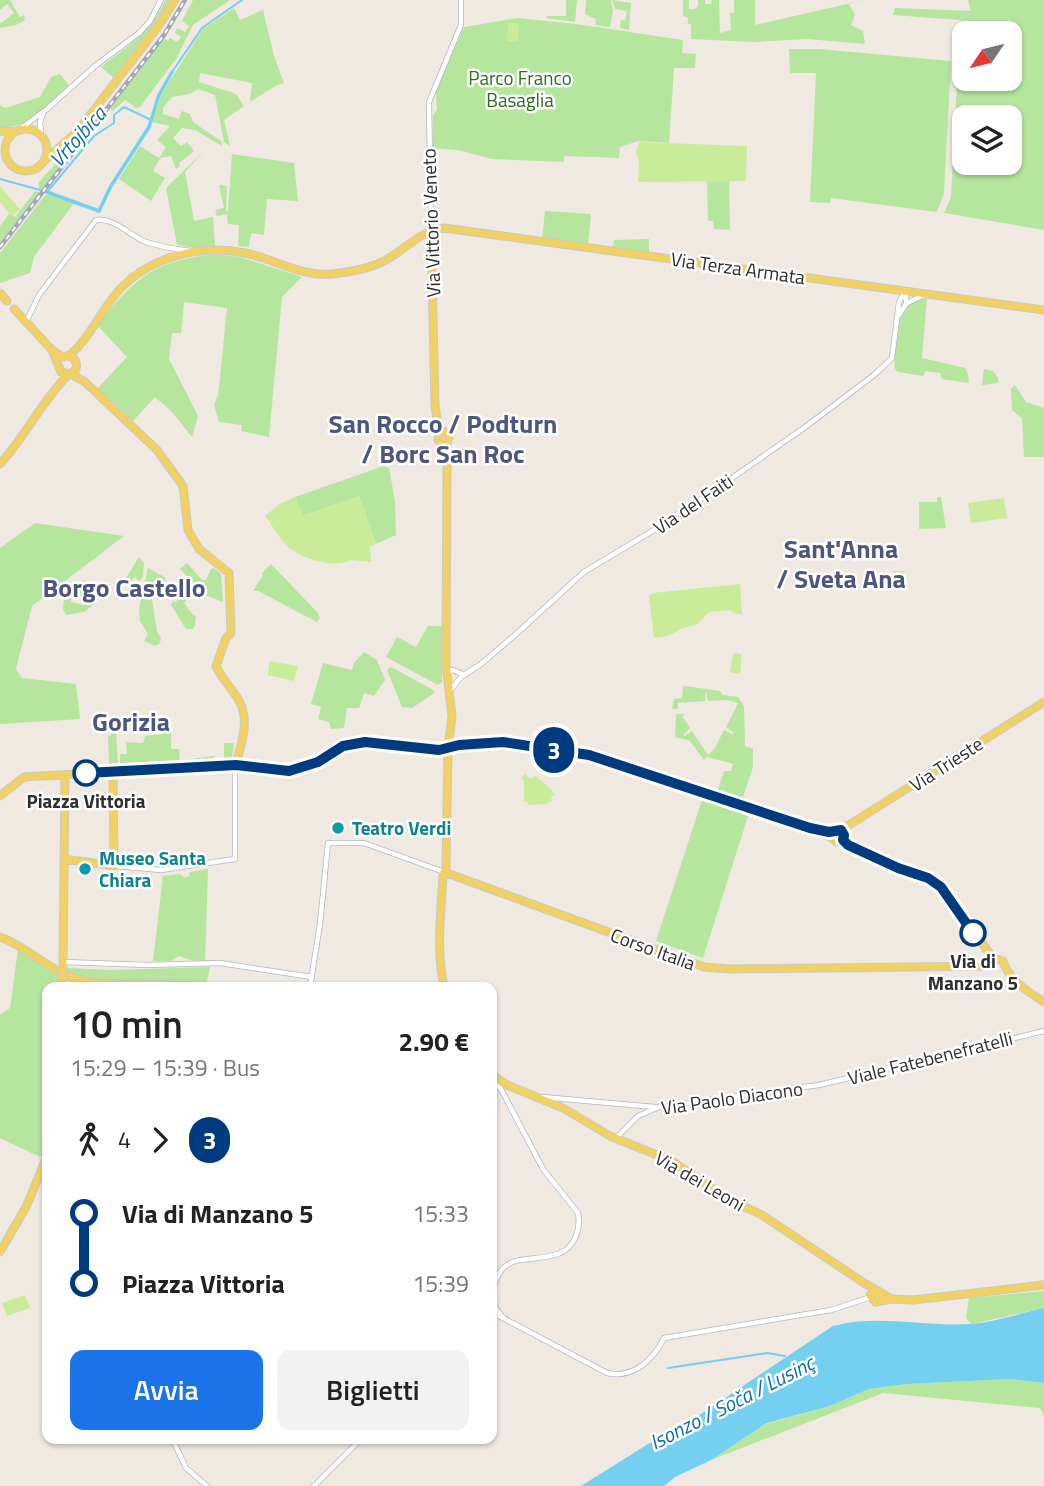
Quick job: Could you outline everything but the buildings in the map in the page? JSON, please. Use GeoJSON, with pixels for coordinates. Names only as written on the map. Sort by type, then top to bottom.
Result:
{"type":"FeatureCollection","features":[{"type":"Feature","properties":{"kind":"main road"},"geometry":{"type":"LineString","coordinates":[[18,130],[8,139],[1,167],[14,167],[23,172],[33,170],[77,132],[157,29],[175,0]]}},
{"type":"Feature","properties":{"kind":"main road"},"geometry":{"type":"LineString","coordinates":[[0,131],[31,129],[48,141],[60,141],[77,132]]}},
{"type":"Feature","properties":{"kind":"main road"},"geometry":{"type":"LineString","coordinates":[[42,136],[48,150],[46,160]]}},
{"type":"Feature","properties":{"kind":"main road"},"geometry":{"type":"LineString","coordinates":[[0,139],[14,167]]}},
{"type":"Feature","properties":{"kind":"main road","name":"Via Terza Armata"},"geometry":{"type":"LineString","coordinates":[[431,229],[444,228],[1044,310]]}},
{"type":"Feature","properties":{"kind":"main road"},"geometry":{"type":"LineString","coordinates":[[0,464],[121,288],[137,274],[163,260],[195,251],[221,250],[242,253],[309,274],[342,272],[374,265],[431,229]]}},
{"type":"Feature","properties":{"kind":"main road","name":"Via Vittorio Veneto"},"geometry":{"type":"LineString","coordinates":[[431,229],[435,405],[440,431],[449,437],[444,446],[448,511],[447,671],[452,716],[448,748],[440,969],[443,982]]}},
{"type":"Feature","properties":{"kind":"main road"},"geometry":{"type":"LineString","coordinates":[[0,293],[7,301]]}},
{"type":"Feature","properties":{"kind":"main road"},"geometry":{"type":"LineString","coordinates":[[14,309],[68,366],[153,445],[183,486],[188,530],[199,549],[229,573],[230,634],[216,666],[222,679],[239,700],[246,721],[236,765]]}},
{"type":"Feature","properties":{"kind":"main road","name":"Via Trieste"},"geometry":{"type":"LineString","coordinates":[[448,748],[503,742],[589,755],[832,835],[836,830],[844,836],[1044,702]]}},
{"type":"Feature","properties":{"kind":"main road"},"geometry":{"type":"LineString","coordinates":[[0,796],[24,776],[236,765],[289,771],[306,767],[343,746],[365,742],[439,750],[448,748]]}},
{"type":"Feature","properties":{"kind":"main road"},"geometry":{"type":"LineString","coordinates":[[64,859],[114,866],[113,772]]}},
{"type":"Feature","properties":{"kind":"main road"},"geometry":{"type":"LineString","coordinates":[[62,982],[65,775]]}},
{"type":"Feature","properties":{"kind":"main road"},"geometry":{"type":"LineString","coordinates":[[844,836],[898,868],[928,878],[941,887],[997,966],[1044,1004]]}},
{"type":"Feature","properties":{"kind":"main road","name":"Corso Italia"},"geometry":{"type":"LineString","coordinates":[[444,872],[704,967],[743,969],[997,966]]}},
{"type":"Feature","properties":{"kind":"main road"},"geometry":{"type":"LineString","coordinates":[[0,937],[71,977],[106,982]]}},
{"type":"Feature","properties":{"kind":"main road"},"geometry":{"type":"LineString","coordinates":[[997,966],[1044,1004]]}},
{"type":"Feature","properties":{"kind":"main road","name":"Via dei Leoni"},"geometry":{"type":"LineString","coordinates":[[497,1079],[504,1087],[564,1108],[616,1138],[672,1161],[726,1198],[762,1216],[864,1283],[876,1296],[913,1300],[1044,1285]]}},
{"type":"Feature","properties":{"kind":"main road"},"geometry":{"type":"LineString","coordinates":[[0,1251],[27,1205],[42,1170]]}},
{"type":"Feature","properties":{"kind":"street"},"geometry":{"type":"LineString","coordinates":[[18,130],[44,112],[88,72],[139,33],[150,21],[161,0]]}},
{"type":"Feature","properties":{"kind":"street","name":"Via Vittorio Veneto"},"geometry":{"type":"LineString","coordinates":[[431,229],[429,102],[460,26],[461,0]]}},
{"type":"Feature","properties":{"kind":"street"},"geometry":{"type":"LineString","coordinates":[[42,136],[40,122],[44,112]]}},
{"type":"Feature","properties":{"kind":"street"},"geometry":{"type":"LineString","coordinates":[[26,323],[39,295],[96,220],[109,221],[142,240],[161,247],[195,251]]}},
{"type":"Feature","properties":{"kind":"street"},"geometry":{"type":"LineString","coordinates":[[161,247],[163,260]]}},
{"type":"Feature","properties":{"kind":"street"},"geometry":{"type":"LineString","coordinates":[[888,289],[899,302],[906,292]]}},
{"type":"Feature","properties":{"kind":"street","name":"Via del Faiti"},"geometry":{"type":"LineString","coordinates":[[898,319],[906,304],[906,292]]}},
{"type":"Feature","properties":{"kind":"street"},"geometry":{"type":"LineString","coordinates":[[906,304],[927,294]]}},
{"type":"Feature","properties":{"kind":"street","name":"Via del Faiti"},"geometry":{"type":"LineString","coordinates":[[463,676],[515,635],[584,572],[719,487],[874,375],[892,358],[899,302]]}},
{"type":"Feature","properties":{"kind":"street"},"geometry":{"type":"LineString","coordinates":[[447,671],[453,670],[463,676]]}},
{"type":"Feature","properties":{"kind":"street"},"geometry":{"type":"LineString","coordinates":[[448,688],[463,676]]}},
{"type":"Feature","properties":{"kind":"street"},"geometry":{"type":"LineString","coordinates":[[448,688],[463,676]]}},
{"type":"Feature","properties":{"kind":"street"},"geometry":{"type":"LineString","coordinates":[[114,866],[160,870],[235,859],[236,765]]}},
{"type":"Feature","properties":{"kind":"street","name":"Corso Italia"},"geometry":{"type":"LineString","coordinates":[[312,977],[328,843],[364,843],[444,872]]}},
{"type":"Feature","properties":{"kind":"street"},"geometry":{"type":"LineString","coordinates":[[62,964],[220,963],[312,977],[312,982]]}},
{"type":"Feature","properties":{"kind":"street","name":"Viale Fatebenefratelli"},"geometry":{"type":"LineString","coordinates":[[817,1085],[1044,1031]]}},
{"type":"Feature","properties":{"kind":"street"},"geometry":{"type":"LineString","coordinates":[[497,1083],[504,1087],[543,1169],[578,1213],[580,1221],[575,1239],[568,1248],[558,1254],[519,1259],[508,1264],[497,1276]]}},
{"type":"Feature","properties":{"kind":"street","name":"Via Paolo Diacono"},"geometry":{"type":"LineString","coordinates":[[616,1138],[638,1116],[659,1107],[817,1085]]}},
{"type":"Feature","properties":{"kind":"street"},"geometry":{"type":"LineString","coordinates":[[536,1096],[659,1107]]}},
{"type":"Feature","properties":{"kind":"street"},"geometry":{"type":"LineString","coordinates":[[497,1316],[611,1374],[625,1373],[645,1364],[657,1353],[664,1338],[831,1310],[876,1296]]}},
{"type":"Feature","properties":{"kind":"street"},"geometry":{"type":"LineString","coordinates":[[497,1310],[503,1318]]}},
{"type":"Feature","properties":{"kind":"street"},"geometry":{"type":"LineString","coordinates":[[175,1444],[186,1468],[207,1486]]}},
{"type":"Feature","properties":{"kind":"street"},"geometry":{"type":"LineString","coordinates":[[314,1486],[356,1444]]}},
{"type":"Feature","properties":{"kind":"green space"},"geometry":{"type":"Polygon","coordinates":[[[0,0],[10,0],[20,17],[24,15],[25,20],[0,28],[0,24],[14,13],[7,4],[0,10],[0,0]]]}},
{"type":"Feature","properties":{"kind":"green space"},"geometry":{"type":"Polygon","coordinates":[[[165,0],[172,0],[115,79],[101,67],[145,30],[165,0]]]}},
{"type":"Feature","properties":{"kind":"green space"},"geometry":{"type":"Polygon","coordinates":[[[193,0],[230,0],[193,25],[176,59],[140,107],[136,108],[125,100],[113,111],[110,108],[164,38],[177,42],[181,37],[175,33],[177,28],[185,32],[189,26],[182,21],[193,0]]]}},
{"type":"Feature","properties":{"kind":"green space"},"geometry":{"type":"Polygon","coordinates":[[[566,0],[577,0],[575,22],[546,18],[566,16],[566,0]]]}},
{"type":"Feature","properties":{"kind":"green space"},"geometry":{"type":"Polygon","coordinates":[[[586,0],[611,0],[613,11],[610,27],[595,25],[596,19],[585,14],[586,0]]]}},
{"type":"Feature","properties":{"kind":"green space"},"geometry":{"type":"Polygon","coordinates":[[[612,0],[631,3],[629,30],[620,28],[621,20],[625,20],[627,11],[615,9],[612,0]]]}},
{"type":"Feature","properties":{"kind":"green space"},"geometry":{"type":"Polygon","coordinates":[[[683,0],[689,0],[689,9],[695,9],[698,0],[711,4],[712,0],[719,0],[720,33],[731,30],[730,13],[734,13],[734,0],[755,0],[755,25],[864,0],[849,4],[855,15],[851,25],[863,31],[865,44],[807,39],[753,42],[691,39],[691,25],[688,18],[683,16],[683,0]]]}},
{"type":"Feature","properties":{"kind":"green space"},"geometry":{"type":"Polygon","coordinates":[[[968,0],[1044,0],[1044,230],[944,213],[951,197],[952,175],[1022,175],[1022,105],[956,105],[957,91],[1022,91],[1022,21],[962,21],[893,15],[895,8],[971,11],[968,0]]]}},
{"type":"Feature","properties":{"kind":"green space"},"geometry":{"type":"Polygon","coordinates":[[[234,8],[240,20],[263,10],[274,56],[284,83],[250,102],[252,83],[200,73],[199,82],[236,94],[244,106],[224,120],[230,146],[224,142],[215,95],[198,89],[190,94],[172,97],[163,108],[163,114],[179,119],[182,111],[190,114],[193,122],[221,141],[222,146],[195,130],[182,128],[173,138],[181,146],[187,142],[194,151],[179,163],[180,166],[176,169],[171,156],[160,158],[153,171],[165,178],[151,201],[119,179],[140,146],[159,158],[166,147],[157,140],[170,126],[152,122],[162,93],[203,29],[234,8]]]}},
{"type":"Feature","properties":{"kind":"green space","name":"Parco Franco Basaglia"},"geometry":{"type":"Polygon","coordinates":[[[517,18],[683,40],[682,53],[696,54],[695,68],[674,68],[669,143],[638,141],[620,147],[619,158],[564,156],[564,162],[492,159],[458,150],[433,148],[436,91],[464,27],[517,18]]]}},
{"type":"Feature","properties":{"kind":"green space"},"geometry":{"type":"Polygon","coordinates":[[[508,23],[519,23],[518,42],[507,41],[508,23]]]}},
{"type":"Feature","properties":{"kind":"green space"},"geometry":{"type":"Polygon","coordinates":[[[789,49],[819,49],[951,61],[944,193],[937,212],[831,198],[830,203],[810,202],[816,73],[790,73],[789,49]]]}},
{"type":"Feature","properties":{"kind":"green space"},"geometry":{"type":"Polygon","coordinates":[[[60,74],[68,86],[46,108],[20,124],[0,127],[0,105],[5,108],[40,97],[51,77],[60,74]]]}},
{"type":"Feature","properties":{"kind":"green space"},"geometry":{"type":"Polygon","coordinates":[[[639,142],[747,146],[746,181],[638,182],[639,164],[636,151],[639,142]]]}},
{"type":"Feature","properties":{"kind":"green space"},"geometry":{"type":"Polygon","coordinates":[[[67,151],[70,153],[42,190],[39,189],[38,183],[67,151]]]}},
{"type":"Feature","properties":{"kind":"green space"},"geometry":{"type":"Polygon","coordinates":[[[204,151],[185,172],[194,221],[213,217],[215,246],[194,248],[177,245],[166,188],[204,151]]]}},
{"type":"Feature","properties":{"kind":"green space"},"geometry":{"type":"Polygon","coordinates":[[[232,154],[294,163],[298,201],[267,199],[264,235],[251,233],[249,247],[238,246],[239,225],[228,224],[227,214],[217,216],[215,210],[224,208],[221,185],[227,186],[228,211],[232,154]]]}},
{"type":"Feature","properties":{"kind":"green space"},"geometry":{"type":"Polygon","coordinates":[[[707,181],[729,181],[730,230],[714,229],[713,221],[708,221],[707,181]]]}},
{"type":"Feature","properties":{"kind":"green space"},"geometry":{"type":"Polygon","coordinates":[[[0,186],[20,209],[12,216],[0,202],[0,186]]]}},
{"type":"Feature","properties":{"kind":"green space"},"geometry":{"type":"Polygon","coordinates":[[[35,191],[40,193],[0,244],[0,226],[10,213],[15,217],[35,191]]]}},
{"type":"Feature","properties":{"kind":"green space"},"geometry":{"type":"Polygon","coordinates":[[[46,194],[74,203],[34,257],[30,273],[0,283],[0,253],[46,194]]]}},
{"type":"Feature","properties":{"kind":"green space"},"geometry":{"type":"Polygon","coordinates":[[[545,211],[591,214],[588,245],[542,239],[545,211]]]}},
{"type":"Feature","properties":{"kind":"green space"},"geometry":{"type":"Polygon","coordinates":[[[649,239],[649,253],[613,248],[614,240],[649,239]]]}},
{"type":"Feature","properties":{"kind":"green space"},"geometry":{"type":"Polygon","coordinates":[[[215,254],[240,257],[302,277],[282,297],[269,437],[241,431],[242,425],[219,422],[214,405],[218,396],[227,308],[184,302],[181,333],[172,333],[169,359],[198,416],[192,437],[172,412],[155,397],[133,421],[97,389],[127,357],[97,325],[111,308],[135,284],[160,267],[193,257],[215,254]]]}},
{"type":"Feature","properties":{"kind":"green space"},"geometry":{"type":"Polygon","coordinates":[[[927,298],[922,358],[965,368],[969,383],[942,379],[940,373],[926,371],[923,376],[898,372],[895,369],[894,359],[903,312],[912,303],[927,298]]]}},
{"type":"Feature","properties":{"kind":"green space"},"geometry":{"type":"Polygon","coordinates":[[[984,369],[993,371],[998,383],[982,385],[984,369]]]}},
{"type":"Feature","properties":{"kind":"green space"},"geometry":{"type":"Polygon","coordinates":[[[1015,385],[1026,402],[1044,408],[1044,457],[1024,457],[1022,418],[1012,410],[1011,389],[1015,385]]]}},
{"type":"Feature","properties":{"kind":"green space"},"geometry":{"type":"Polygon","coordinates":[[[384,466],[389,468],[395,501],[396,535],[376,544],[359,496],[303,516],[295,497],[384,466]]]}},
{"type":"Feature","properties":{"kind":"green space"},"geometry":{"type":"Polygon","coordinates":[[[359,496],[376,544],[370,546],[371,562],[352,560],[345,563],[327,563],[307,558],[285,544],[265,516],[280,504],[295,497],[303,516],[359,496]]]}},
{"type":"Feature","properties":{"kind":"green space"},"geometry":{"type":"Polygon","coordinates":[[[937,497],[941,497],[946,528],[919,529],[919,502],[937,502],[937,497]]]}},
{"type":"Feature","properties":{"kind":"green space"},"geometry":{"type":"Polygon","coordinates":[[[1004,498],[1007,518],[971,523],[968,503],[1004,498]]]}},
{"type":"Feature","properties":{"kind":"green space"},"geometry":{"type":"Polygon","coordinates":[[[35,523],[124,536],[32,606],[16,669],[22,678],[76,684],[80,719],[0,724],[0,548],[35,523]]]}},
{"type":"Feature","properties":{"kind":"green space"},"geometry":{"type":"Polygon","coordinates":[[[139,557],[144,563],[143,576],[140,581],[134,577],[131,582],[126,578],[139,557]]]}},
{"type":"Feature","properties":{"kind":"green space"},"geometry":{"type":"Polygon","coordinates":[[[187,563],[202,580],[206,580],[214,568],[221,574],[223,602],[203,594],[200,597],[192,594],[184,603],[196,616],[193,629],[186,629],[171,605],[173,601],[176,602],[190,579],[180,569],[187,563]]]}},
{"type":"Feature","properties":{"kind":"green space"},"geometry":{"type":"Polygon","coordinates":[[[271,564],[318,613],[320,618],[317,622],[258,591],[253,591],[262,573],[271,564]]]}},
{"type":"Feature","properties":{"kind":"green space"},"geometry":{"type":"Polygon","coordinates":[[[148,568],[166,578],[161,589],[150,586],[157,632],[161,638],[160,643],[155,646],[144,641],[148,634],[140,621],[139,609],[148,568]]]}},
{"type":"Feature","properties":{"kind":"green space"},"geometry":{"type":"Polygon","coordinates":[[[893,571],[904,571],[903,590],[893,590],[893,571]]]}},
{"type":"Feature","properties":{"kind":"green space"},"geometry":{"type":"Polygon","coordinates":[[[84,580],[84,587],[94,598],[78,595],[72,597],[71,602],[83,605],[96,600],[97,602],[84,612],[66,615],[63,609],[64,600],[84,580]]]}},
{"type":"Feature","properties":{"kind":"green space"},"geometry":{"type":"Polygon","coordinates":[[[740,584],[742,614],[730,610],[709,612],[696,625],[668,636],[654,638],[649,596],[652,593],[740,584]]]}},
{"type":"Feature","properties":{"kind":"green space"},"geometry":{"type":"Polygon","coordinates":[[[428,626],[443,626],[442,682],[438,685],[386,657],[397,637],[416,647],[428,626]]]}},
{"type":"Feature","properties":{"kind":"green space"},"geometry":{"type":"Polygon","coordinates":[[[364,652],[377,660],[385,680],[374,696],[364,693],[359,708],[347,708],[344,728],[331,729],[329,722],[318,719],[321,707],[311,704],[323,663],[352,670],[354,663],[364,652]]]}},
{"type":"Feature","properties":{"kind":"green space"},"geometry":{"type":"Polygon","coordinates":[[[733,653],[742,654],[740,674],[730,672],[733,653]]]}},
{"type":"Feature","properties":{"kind":"green space"},"geometry":{"type":"Polygon","coordinates":[[[270,661],[298,666],[294,681],[268,675],[270,661]]]}},
{"type":"Feature","properties":{"kind":"green space"},"geometry":{"type":"Polygon","coordinates":[[[391,667],[435,691],[412,708],[402,707],[387,670],[391,667]]]}},
{"type":"Feature","properties":{"kind":"green space"},"geometry":{"type":"Polygon","coordinates":[[[685,686],[720,691],[723,695],[738,697],[744,706],[745,746],[753,749],[753,767],[742,800],[717,792],[724,771],[731,771],[733,764],[707,757],[704,760],[690,741],[675,737],[676,714],[685,714],[682,716],[690,728],[683,735],[692,731],[708,755],[715,748],[724,730],[734,733],[726,727],[738,703],[728,700],[708,701],[706,691],[705,701],[678,703],[678,709],[672,709],[674,699],[682,698],[685,686]]]}},
{"type":"Feature","properties":{"kind":"green space"},"geometry":{"type":"Polygon","coordinates":[[[116,731],[118,766],[109,766],[108,737],[116,731]]]}},
{"type":"Feature","properties":{"kind":"green space"},"geometry":{"type":"Polygon","coordinates":[[[171,733],[171,749],[179,749],[180,765],[120,766],[120,754],[127,754],[126,742],[143,743],[145,736],[171,733]]]}},
{"type":"Feature","properties":{"kind":"green space"},"geometry":{"type":"Polygon","coordinates":[[[224,743],[234,743],[232,758],[229,760],[185,760],[214,756],[214,759],[224,758],[224,743]]]}},
{"type":"Feature","properties":{"kind":"green space"},"geometry":{"type":"Polygon","coordinates":[[[525,774],[530,779],[536,776],[556,794],[551,797],[552,801],[528,805],[528,802],[524,802],[524,780],[521,779],[525,774]]]}},
{"type":"Feature","properties":{"kind":"green space"},"geometry":{"type":"Polygon","coordinates":[[[703,797],[749,813],[703,958],[656,941],[703,797]]]}},
{"type":"Feature","properties":{"kind":"green space"},"geometry":{"type":"Polygon","coordinates":[[[208,869],[205,961],[179,956],[170,961],[153,961],[163,876],[180,874],[185,878],[190,872],[208,869]]]}},
{"type":"Feature","properties":{"kind":"green space"},"geometry":{"type":"Polygon","coordinates":[[[18,949],[58,975],[58,982],[42,982],[40,1157],[0,1138],[0,1015],[10,1008],[18,949]]]}},
{"type":"Feature","properties":{"kind":"green space"},"geometry":{"type":"Polygon","coordinates":[[[210,967],[207,982],[90,979],[66,972],[67,968],[111,970],[210,967]]]}},
{"type":"Feature","properties":{"kind":"green space"},"geometry":{"type":"Polygon","coordinates":[[[1044,1291],[1044,1308],[972,1324],[966,1318],[969,1298],[1044,1291]]]}},
{"type":"Feature","properties":{"kind":"green space"},"geometry":{"type":"Polygon","coordinates":[[[25,1295],[30,1308],[7,1316],[2,1303],[25,1295]]]}},
{"type":"Feature","properties":{"kind":"green space"},"geometry":{"type":"Polygon","coordinates":[[[1010,1379],[1044,1383],[1044,1416],[1040,1408],[883,1393],[711,1460],[766,1424],[830,1406],[869,1389],[907,1384],[1010,1379]]]}},
{"type":"Feature","properties":{"kind":"water","name":"Isonzo / Soča / Lusinç"},"geometry":{"type":"Polygon","coordinates":[[[1044,1308],[1044,1383],[1010,1379],[907,1384],[869,1389],[830,1406],[767,1423],[711,1460],[675,1477],[664,1486],[581,1486],[648,1444],[674,1432],[833,1326],[867,1321],[969,1324],[1044,1308]]]}},
{"type":"Feature","properties":{"kind":"waterway"},"geometry":{"type":"LineString","coordinates":[[172,72],[202,28],[242,0]]}},
{"type":"Feature","properties":{"kind":"waterway"},"geometry":{"type":"LineString","coordinates":[[47,192],[99,211],[111,186],[149,127],[159,95],[172,72]]}},
{"type":"Feature","properties":{"kind":"waterway","name":"Vrtojbica"},"geometry":{"type":"LineString","coordinates":[[0,179],[47,192],[94,136],[114,123],[114,115],[124,107],[151,120]]}},
{"type":"Feature","properties":{"kind":"waterway","name":"Isonzo / Soča / Lusinç"},"geometry":{"type":"LineString","coordinates":[[668,1368],[767,1353],[785,1356]]}},
{"type":"Feature","properties":{"kind":"railway"},"geometry":{"type":"LineString","coordinates":[[0,247],[164,35],[185,0]]}},
{"type":"Feature","properties":{"kind":"bus line","name":"3"},"geometry":{"type":"LineString","coordinates":[[86,773],[236,765],[289,771],[318,762],[343,746],[365,742],[439,750],[459,745],[503,742],[589,755],[810,828],[832,833],[841,830],[844,833],[843,840],[848,845],[898,868],[928,878],[941,887],[973,933]]}},
{"type":"Feature","properties":{"kind":"place","name":"Piazza Vittoria"},"geometry":{"type":"Point","coordinates":[86,773]}},
{"type":"Feature","properties":{"kind":"place","name":"Teatro Verdi"},"geometry":{"type":"Point","coordinates":[338,828]}},
{"type":"Feature","properties":{"kind":"place","name":"Museo Santa Chiara"},"geometry":{"type":"Point","coordinates":[85,869]}},
{"type":"Feature","properties":{"kind":"place","name":"Via di Manzano 5"},"geometry":{"type":"Point","coordinates":[973,933]}},
{"type":"Feature","properties":{"kind":"district","name":"San Rocco / Podturn / Borc San Roc"},"geometry":{"type":"Point","coordinates":[443,439]}},
{"type":"Feature","properties":{"kind":"district","name":"Sant'Anna / Sveta Ana"},"geometry":{"type":"Point","coordinates":[841,564]}},
{"type":"Feature","properties":{"kind":"district","name":"Borgo Castello"},"geometry":{"type":"Point","coordinates":[124,588]}},
{"type":"Feature","properties":{"kind":"district","name":"Gorizia"},"geometry":{"type":"Point","coordinates":[131,722]}}]}
